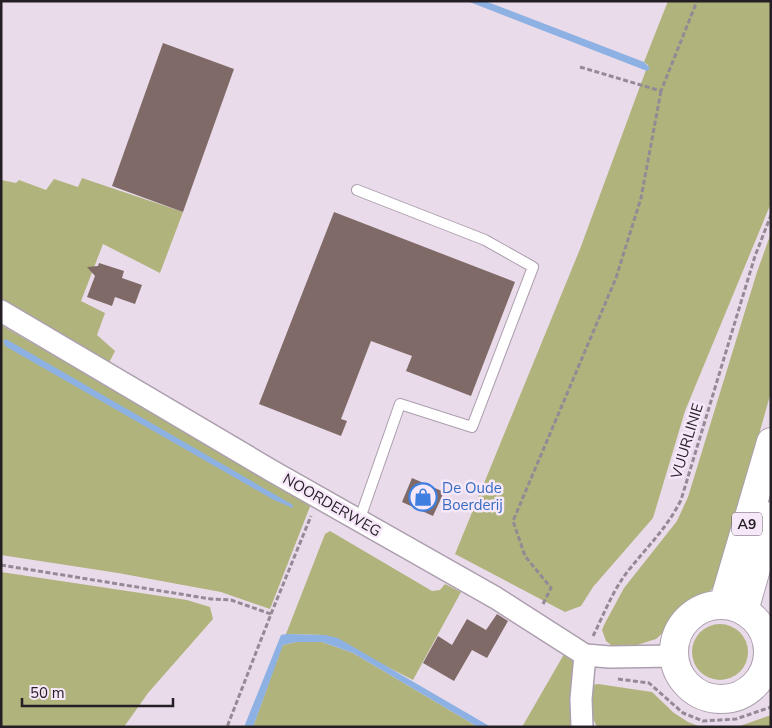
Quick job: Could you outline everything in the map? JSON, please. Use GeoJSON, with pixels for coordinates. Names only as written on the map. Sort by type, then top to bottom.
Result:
{"type":"FeatureCollection","features":[{"type":"Feature","properties":{"kind":"main road","name":"A9"},"geometry":{"type":"LineString","coordinates":[[733,608],[771,442]]}},
{"type":"Feature","properties":{"kind":"main road","name":"A9"},"geometry":{"type":"LineString","coordinates":[[733,608],[771,516]]}},
{"type":"Feature","properties":{"kind":"main road"},"geometry":{"type":"LineString","coordinates":[[707,607],[733,608],[757,622],[766,638],[767,668],[747,690],[733,697],[717,698],[701,694],[688,685],[678,672],[674,656],[675,640],[681,626],[692,614],[707,607]]}},
{"type":"Feature","properties":{"kind":"street","name":"NOORDERWEG"},"geometry":{"type":"LineString","coordinates":[[1,311],[359,521],[496,598],[586,655],[610,657],[674,656]]}},
{"type":"Feature","properties":{"kind":"street"},"geometry":{"type":"LineString","coordinates":[[582,727],[580,714],[586,655]]}},
{"type":"Feature","properties":{"kind":"lane"},"geometry":{"type":"LineString","coordinates":[[357,190],[485,240],[532,268],[472,428],[400,404],[359,521]]}},
{"type":"Feature","properties":{"kind":"path"},"geometry":{"type":"LineString","coordinates":[[548,594],[550,588],[525,556],[513,521],[616,278],[641,198],[661,91],[697,1]]}},
{"type":"Feature","properties":{"kind":"path"},"geometry":{"type":"LineString","coordinates":[[580,67],[661,91]]}},
{"type":"Feature","properties":{"kind":"path","name":"VUURLINIE"},"geometry":{"type":"LineString","coordinates":[[586,655],[616,589],[670,522],[680,500],[755,256],[771,215]]}},
{"type":"Feature","properties":{"kind":"path"},"geometry":{"type":"LineString","coordinates":[[227,727],[318,496]]}},
{"type":"Feature","properties":{"kind":"path"},"geometry":{"type":"LineString","coordinates":[[1,564],[211,599],[231,600],[271,614]]}},
{"type":"Feature","properties":{"kind":"path"},"geometry":{"type":"LineString","coordinates":[[583,676],[649,682],[683,713],[703,721],[736,719],[771,707]]}},
{"type":"Feature","properties":{"kind":"green space"},"geometry":{"type":"Polygon","coordinates":[[[668,1],[771,1],[771,203],[685,411],[653,518],[593,587],[581,606],[565,612],[455,554],[580,249],[646,70],[649,69],[648,65],[644,62],[668,1]]]}},
{"type":"Feature","properties":{"kind":"green space"},"geometry":{"type":"Polygon","coordinates":[[[82,178],[183,212],[160,273],[103,244],[81,301],[105,313],[97,335],[115,351],[109,363],[1,302],[1,180],[16,183],[19,180],[46,190],[54,179],[78,187],[82,178]]]}},
{"type":"Feature","properties":{"kind":"green space"},"geometry":{"type":"Polygon","coordinates":[[[771,233],[771,392],[758,438],[748,490],[727,565],[714,587],[707,594],[683,607],[665,631],[656,639],[634,646],[611,645],[606,641],[602,630],[604,625],[624,588],[677,521],[688,497],[757,272],[771,233]]]}},
{"type":"Feature","properties":{"kind":"green space"},"geometry":{"type":"Polygon","coordinates":[[[1,325],[311,504],[270,609],[221,592],[118,573],[1,555],[1,325]]]}},
{"type":"Feature","properties":{"kind":"green space"},"geometry":{"type":"Polygon","coordinates":[[[330,531],[432,591],[440,590],[445,584],[461,592],[413,680],[325,635],[286,634],[325,534],[330,531]]]}},
{"type":"Feature","properties":{"kind":"green space"},"geometry":{"type":"Polygon","coordinates":[[[1,572],[187,600],[210,607],[213,619],[148,693],[124,727],[1,727],[1,572]]]}},
{"type":"Feature","properties":{"kind":"green space"},"geometry":{"type":"Polygon","coordinates":[[[720,624],[731,626],[740,632],[746,641],[748,652],[746,663],[740,672],[731,678],[720,680],[709,678],[700,672],[694,663],[692,652],[694,641],[700,632],[709,626],[720,624]]]}},
{"type":"Feature","properties":{"kind":"green space"},"geometry":{"type":"Polygon","coordinates":[[[296,642],[322,642],[353,653],[478,727],[253,727],[283,645],[296,642]]]}},
{"type":"Feature","properties":{"kind":"green space"},"geometry":{"type":"Polygon","coordinates":[[[567,649],[574,657],[575,727],[522,727],[567,649]]]}},
{"type":"Feature","properties":{"kind":"green space"},"geometry":{"type":"Polygon","coordinates":[[[598,684],[652,692],[674,713],[688,722],[701,727],[597,727],[590,712],[593,685],[598,684]]]}},
{"type":"Feature","properties":{"kind":"green space"},"geometry":{"type":"Polygon","coordinates":[[[771,715],[771,727],[737,727],[771,715]]]}},
{"type":"Feature","properties":{"kind":"water"},"geometry":{"type":"Polygon","coordinates":[[[467,1],[485,1],[644,62],[650,68],[647,71],[467,1]]]}},
{"type":"Feature","properties":{"kind":"water"},"geometry":{"type":"Polygon","coordinates":[[[6,339],[293,505],[293,508],[274,500],[5,346],[3,341],[6,339]]]}},
{"type":"Feature","properties":{"kind":"water"},"geometry":{"type":"Polygon","coordinates":[[[281,635],[325,635],[338,638],[491,727],[478,727],[353,653],[322,642],[296,642],[283,645],[253,727],[244,727],[281,635]]]}},
{"type":"Feature","properties":{"kind":"building"},"geometry":{"type":"Polygon","coordinates":[[[163,43],[234,69],[183,212],[112,186],[163,43]]]}},
{"type":"Feature","properties":{"kind":"building"},"geometry":{"type":"Polygon","coordinates":[[[334,212],[515,282],[471,396],[406,371],[412,356],[371,341],[341,419],[347,421],[341,436],[259,404],[334,212]]]}},
{"type":"Feature","properties":{"kind":"building"},"geometry":{"type":"Polygon","coordinates":[[[99,263],[124,271],[122,278],[142,285],[135,304],[115,297],[112,306],[87,297],[95,276],[87,267],[98,266],[99,263]]]}},
{"type":"Feature","properties":{"kind":"building","name":"De Oude Boerderij"},"geometry":{"type":"Polygon","coordinates":[[[412,478],[444,492],[433,516],[402,502],[412,478]]]}},
{"type":"Feature","properties":{"kind":"building"},"geometry":{"type":"Polygon","coordinates":[[[497,614],[508,621],[487,658],[472,650],[454,681],[423,663],[438,636],[452,645],[467,619],[486,630],[497,614]]]}},
{"type":"Feature","properties":{"kind":"place","name":"De Oude Boerderij"},"geometry":{"type":"Point","coordinates":[423,497]}}]}
